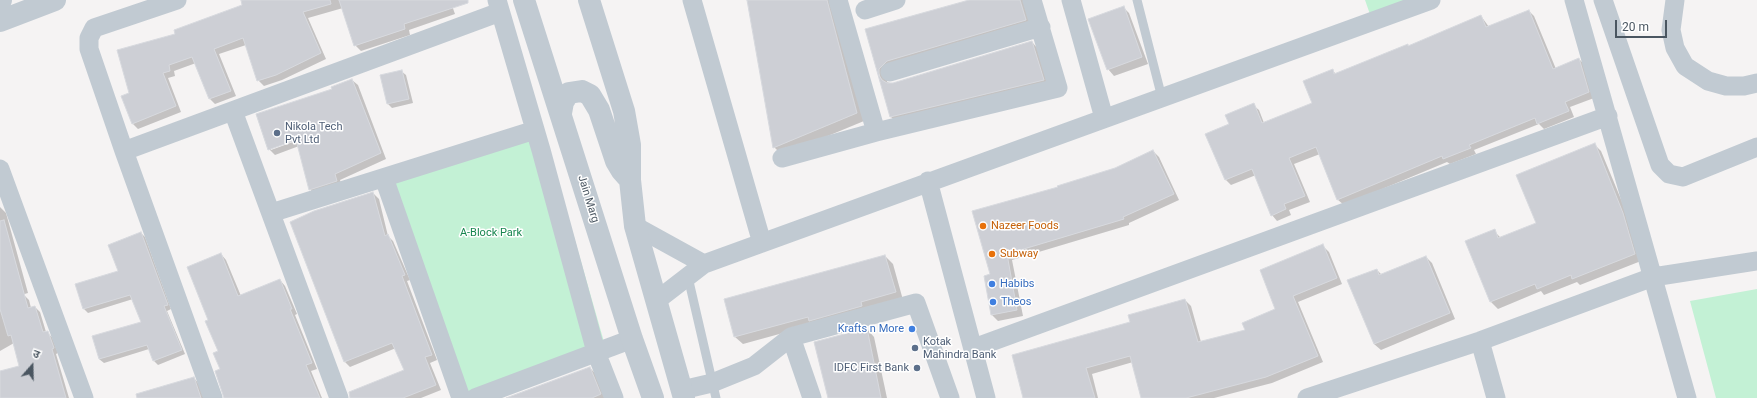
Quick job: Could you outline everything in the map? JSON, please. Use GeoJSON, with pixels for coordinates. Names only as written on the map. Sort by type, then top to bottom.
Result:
{"type":"FeatureCollection","features":[{"type":"Feature","properties":{"kind":"street"},"geometry":{"type":"LineString","coordinates":[[0,21],[55,0]]}},
{"type":"Feature","properties":{"kind":"street"},"geometry":{"type":"LineString","coordinates":[[177,0],[94,28],[89,38],[89,49],[213,398]]}},
{"type":"Feature","properties":{"kind":"street","name":"Jain Marg"},"geometry":{"type":"LineString","coordinates":[[524,0],[632,339],[653,398]]}},
{"type":"Feature","properties":{"kind":"street"},"geometry":{"type":"LineString","coordinates":[[588,0],[624,111],[630,145],[630,180],[635,226],[683,394],[714,390],[754,366],[791,337],[916,303],[950,398]]}},
{"type":"Feature","properties":{"kind":"street"},"geometry":{"type":"LineString","coordinates":[[692,0],[762,243]]}},
{"type":"Feature","properties":{"kind":"street"},"geometry":{"type":"LineString","coordinates":[[838,0],[876,132]]}},
{"type":"Feature","properties":{"kind":"street"},"geometry":{"type":"LineString","coordinates":[[865,10],[896,0]]}},
{"type":"Feature","properties":{"kind":"street"},"geometry":{"type":"LineString","coordinates":[[782,158],[876,132],[1058,88],[1032,0]]}},
{"type":"Feature","properties":{"kind":"street"},"geometry":{"type":"LineString","coordinates":[[1071,0],[1104,118]]}},
{"type":"Feature","properties":{"kind":"street"},"geometry":{"type":"LineString","coordinates":[[656,301],[704,264],[1431,0]]}},
{"type":"Feature","properties":{"kind":"street"},"geometry":{"type":"LineString","coordinates":[[1574,0],[1687,398]]}},
{"type":"Feature","properties":{"kind":"street"},"geometry":{"type":"LineString","coordinates":[[1603,0],[1660,165],[1669,174],[1683,176],[1757,147]]}},
{"type":"Feature","properties":{"kind":"street"},"geometry":{"type":"LineString","coordinates":[[1676,0],[1671,30],[1675,48],[1686,66],[1708,81],[1726,86],[1744,86],[1757,83]]}},
{"type":"Feature","properties":{"kind":"street"},"geometry":{"type":"LineString","coordinates":[[124,151],[233,111],[498,6],[535,130],[596,352],[614,398]]}},
{"type":"Feature","properties":{"kind":"street"},"geometry":{"type":"LineString","coordinates":[[890,72],[1041,27]]}},
{"type":"Feature","properties":{"kind":"street"},"geometry":{"type":"LineString","coordinates":[[561,113],[563,102],[569,94],[582,91],[590,94],[599,110],[616,161],[622,172],[630,180]]}},
{"type":"Feature","properties":{"kind":"street"},"geometry":{"type":"LineString","coordinates":[[233,111],[339,398]]}},
{"type":"Feature","properties":{"kind":"street"},"geometry":{"type":"LineString","coordinates":[[974,348],[1608,116]]}},
{"type":"Feature","properties":{"kind":"street"},"geometry":{"type":"LineString","coordinates":[[271,214],[535,130]]}},
{"type":"Feature","properties":{"kind":"street"},"geometry":{"type":"LineString","coordinates":[[0,169],[5,196],[84,398]]}},
{"type":"Feature","properties":{"kind":"street"},"geometry":{"type":"LineString","coordinates":[[384,178],[461,398]]}},
{"type":"Feature","properties":{"kind":"street"},"geometry":{"type":"LineString","coordinates":[[928,182],[974,348],[986,398]]}},
{"type":"Feature","properties":{"kind":"street"},"geometry":{"type":"LineString","coordinates":[[635,226],[704,264]]}},
{"type":"Feature","properties":{"kind":"street"},"geometry":{"type":"LineString","coordinates":[[1307,398],[1480,341],[1653,277],[1757,261]]}},
{"type":"Feature","properties":{"kind":"street"},"geometry":{"type":"LineString","coordinates":[[791,337],[812,398]]}},
{"type":"Feature","properties":{"kind":"street"},"geometry":{"type":"LineString","coordinates":[[475,398],[632,339]]}},
{"type":"Feature","properties":{"kind":"street"},"geometry":{"type":"LineString","coordinates":[[1480,341],[1496,398]]}},
{"type":"Feature","properties":{"kind":"lane"},"geometry":{"type":"LineString","coordinates":[[1137,0],[1162,98]]}},
{"type":"Feature","properties":{"kind":"lane"},"geometry":{"type":"LineString","coordinates":[[688,277],[714,390]]}},
{"type":"Feature","properties":{"kind":"green space"},"geometry":{"type":"Polygon","coordinates":[[[1365,0],[1428,0],[1372,20],[1365,0]]]}},
{"type":"Feature","properties":{"kind":"green space","name":"A-Block Park"},"geometry":{"type":"Polygon","coordinates":[[[544,132],[604,342],[464,397],[391,182],[544,132]]]}},
{"type":"Feature","properties":{"kind":"green space"},"geometry":{"type":"Polygon","coordinates":[[[1757,289],[1757,398],[1716,398],[1690,301],[1757,289]]]}},
{"type":"Feature","properties":{"kind":"building"},"geometry":{"type":"Polygon","coordinates":[[[241,0],[330,0],[331,4],[303,12],[321,53],[276,75],[257,81],[243,38],[214,49],[231,91],[209,99],[192,57],[169,65],[170,71],[163,73],[176,106],[132,124],[121,96],[129,93],[117,50],[175,34],[174,30],[242,5],[241,0]]]}},
{"type":"Feature","properties":{"kind":"building"},"geometry":{"type":"Polygon","coordinates":[[[339,0],[468,0],[468,3],[404,24],[405,29],[354,46],[339,0]]]}},
{"type":"Feature","properties":{"kind":"building"},"geometry":{"type":"Polygon","coordinates":[[[747,0],[827,0],[857,113],[773,148],[747,0]]]}},
{"type":"Feature","properties":{"kind":"building"},"geometry":{"type":"Polygon","coordinates":[[[969,0],[1020,0],[1026,20],[887,61],[879,69],[879,75],[882,80],[887,83],[893,83],[1032,41],[1044,80],[890,117],[865,29],[969,0]]]}},
{"type":"Feature","properties":{"kind":"building"},"geometry":{"type":"Polygon","coordinates":[[[1124,6],[1142,57],[1107,70],[1088,19],[1124,6]]]}},
{"type":"Feature","properties":{"kind":"building"},"geometry":{"type":"Polygon","coordinates":[[[1529,10],[1553,69],[1579,58],[1589,92],[1565,102],[1569,111],[1537,124],[1535,118],[1469,145],[1471,148],[1443,159],[1442,156],[1337,200],[1316,147],[1289,158],[1305,196],[1284,204],[1286,209],[1271,216],[1252,169],[1225,180],[1205,134],[1229,124],[1225,115],[1254,103],[1262,123],[1312,103],[1303,81],[1333,69],[1334,74],[1408,44],[1408,46],[1481,15],[1486,27],[1529,10]]]}},
{"type":"Feature","properties":{"kind":"building"},"geometry":{"type":"Polygon","coordinates":[[[402,70],[409,99],[387,104],[380,75],[402,70]]]}},
{"type":"Feature","properties":{"kind":"building"},"geometry":{"type":"Polygon","coordinates":[[[352,79],[381,153],[335,174],[337,181],[309,190],[296,140],[268,150],[256,114],[332,89],[331,87],[352,79]]]}},
{"type":"Feature","properties":{"kind":"building"},"geometry":{"type":"Polygon","coordinates":[[[1595,143],[1623,213],[1635,254],[1572,279],[1571,275],[1537,289],[1535,284],[1490,302],[1465,241],[1495,229],[1498,238],[1536,223],[1516,175],[1595,143]]]}},
{"type":"Feature","properties":{"kind":"building"},"geometry":{"type":"Polygon","coordinates":[[[1153,150],[1174,194],[1123,217],[1124,219],[1007,254],[1017,310],[991,315],[984,276],[990,274],[972,211],[1058,187],[1057,186],[1115,168],[1153,150]]]}},
{"type":"Feature","properties":{"kind":"building"},"geometry":{"type":"Polygon","coordinates":[[[373,192],[385,236],[388,234],[405,275],[402,276],[432,355],[425,357],[436,385],[403,398],[350,398],[349,392],[404,370],[392,343],[344,362],[290,222],[314,211],[373,192]]]}},
{"type":"Feature","properties":{"kind":"building"},"geometry":{"type":"Polygon","coordinates":[[[4,220],[28,308],[35,306],[43,332],[48,331],[54,348],[52,349],[66,398],[0,398],[0,371],[19,366],[11,335],[8,336],[0,309],[0,221],[4,220]]]}},
{"type":"Feature","properties":{"kind":"building"},"geometry":{"type":"Polygon","coordinates":[[[141,232],[168,305],[164,306],[182,350],[153,361],[147,345],[99,359],[92,336],[141,322],[130,295],[83,309],[75,284],[118,271],[108,245],[141,232]]]}},
{"type":"Feature","properties":{"kind":"building"},"geometry":{"type":"Polygon","coordinates":[[[1323,244],[1337,278],[1293,296],[1318,356],[1266,377],[1186,398],[1141,398],[1130,356],[1086,368],[1095,398],[1023,398],[1012,355],[1130,322],[1128,315],[1185,299],[1198,342],[1245,330],[1242,323],[1275,309],[1260,270],[1323,244]]]}},
{"type":"Feature","properties":{"kind":"building"},"geometry":{"type":"Polygon","coordinates":[[[221,253],[238,296],[280,279],[292,309],[290,309],[312,363],[306,365],[320,398],[224,398],[215,371],[220,369],[213,353],[218,351],[205,321],[208,320],[187,267],[221,253]]]}},
{"type":"Feature","properties":{"kind":"building"},"geometry":{"type":"Polygon","coordinates":[[[885,255],[896,292],[861,302],[862,306],[809,321],[808,317],[734,337],[724,299],[885,255]]]}},
{"type":"Feature","properties":{"kind":"building"},"geometry":{"type":"Polygon","coordinates":[[[1426,256],[1450,313],[1374,344],[1347,280],[1377,269],[1379,275],[1426,256]]]}},
{"type":"Feature","properties":{"kind":"building"},"geometry":{"type":"Polygon","coordinates":[[[867,328],[881,398],[828,398],[814,342],[867,328]]]}},
{"type":"Feature","properties":{"kind":"building"},"geometry":{"type":"Polygon","coordinates":[[[590,367],[601,394],[592,398],[506,398],[590,367]]]}},
{"type":"Feature","properties":{"kind":"building"},"geometry":{"type":"Polygon","coordinates":[[[194,377],[201,398],[137,398],[136,394],[194,377]]]}},
{"type":"Feature","properties":{"kind":"place","name":"Nikola Tech Pvt Ltd"},"geometry":{"type":"Point","coordinates":[277,133]}},
{"type":"Feature","properties":{"kind":"place","name":"Nazeer Foods"},"geometry":{"type":"Point","coordinates":[983,226]}},
{"type":"Feature","properties":{"kind":"place","name":"Subway"},"geometry":{"type":"Point","coordinates":[992,254]}},
{"type":"Feature","properties":{"kind":"place","name":"Habibs"},"geometry":{"type":"Point","coordinates":[992,284]}},
{"type":"Feature","properties":{"kind":"place","name":"Theos"},"geometry":{"type":"Point","coordinates":[993,302]}},
{"type":"Feature","properties":{"kind":"place","name":"Krafts n More"},"geometry":{"type":"Point","coordinates":[912,329]}},
{"type":"Feature","properties":{"kind":"place","name":"Kotak Mahindra Bank"},"geometry":{"type":"Point","coordinates":[915,348]}},
{"type":"Feature","properties":{"kind":"place","name":"IDFC First Bank"},"geometry":{"type":"Point","coordinates":[917,368]}}]}
